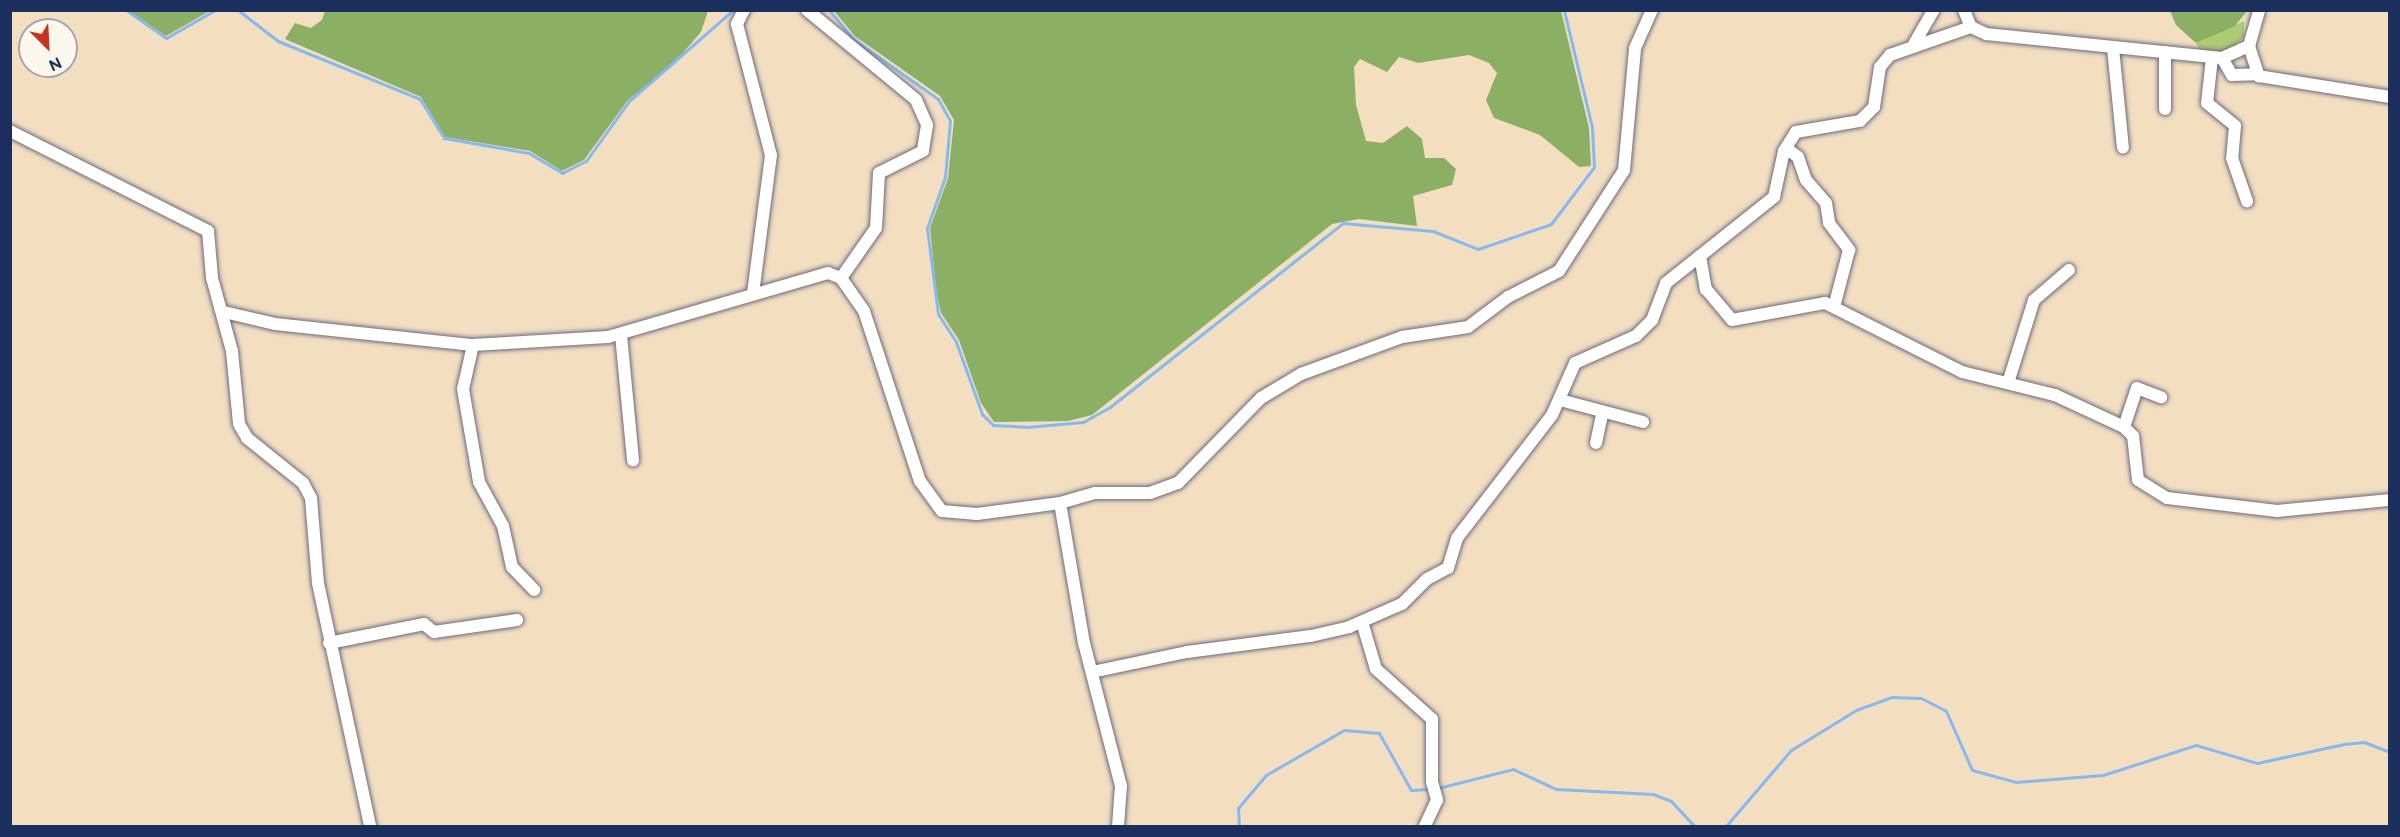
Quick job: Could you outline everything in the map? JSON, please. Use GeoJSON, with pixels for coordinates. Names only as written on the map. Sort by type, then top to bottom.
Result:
{"type":"FeatureCollection","features":[{"type":"Feature","properties":{"kind":"street"},"geometry":{"type":"LineString","coordinates":[[744,10],[737,24],[771,155],[753,293]]}},
{"type":"Feature","properties":{"kind":"street"},"geometry":{"type":"LineString","coordinates":[[807,10],[916,100],[927,125],[923,151],[879,173],[876,228],[841,278]]}},
{"type":"Feature","properties":{"kind":"street"},"geometry":{"type":"LineString","coordinates":[[224,312],[275,324],[473,345],[621,335],[817,274],[841,278],[864,311],[920,481],[935,505],[962,514],[1060,503],[1095,493],[1131,495],[1168,488],[1270,391],[1402,337],[1468,327],[1508,297],[1559,272],[1624,170],[1635,48],[1652,10]]}},
{"type":"Feature","properties":{"kind":"street"},"geometry":{"type":"LineString","coordinates":[[1914,44],[1934,10]]}},
{"type":"Feature","properties":{"kind":"street"},"geometry":{"type":"LineString","coordinates":[[1964,10],[1971,27]]}},
{"type":"Feature","properties":{"kind":"street"},"geometry":{"type":"LineString","coordinates":[[2256,74],[2249,46],[2259,10]]}},
{"type":"Feature","properties":{"kind":"street"},"geometry":{"type":"LineString","coordinates":[[1092,672],[1187,652],[1311,636],[1362,622],[1401,604],[1448,568],[1457,538],[1477,507],[1560,400],[1575,363],[1636,336],[1652,320],[1666,283],[1774,197],[1786,148],[1803,127],[1844,128],[1868,115],[1880,67],[1914,44],[1971,27],[1986,34],[2217,58],[2249,46]]}},
{"type":"Feature","properties":{"kind":"street"},"geometry":{"type":"LineString","coordinates":[[2113,48],[2123,148]]}},
{"type":"Feature","properties":{"kind":"street"},"geometry":{"type":"LineString","coordinates":[[2165,52],[2165,109]]}},
{"type":"Feature","properties":{"kind":"street"},"geometry":{"type":"LineString","coordinates":[[2217,58],[2232,75],[2256,74],[2390,97]]}},
{"type":"Feature","properties":{"kind":"street"},"geometry":{"type":"LineString","coordinates":[[2217,58],[2207,104],[2235,126],[2232,158],[2247,201]]}},
{"type":"Feature","properties":{"kind":"street"},"geometry":{"type":"LineString","coordinates":[[10,131],[205,226],[224,312],[242,431],[303,483],[311,498],[330,643],[370,826]]}},
{"type":"Feature","properties":{"kind":"street"},"geometry":{"type":"LineString","coordinates":[[1786,148],[1798,157],[1806,180],[1826,203],[1829,223],[1849,250],[1834,307]]}},
{"type":"Feature","properties":{"kind":"street"},"geometry":{"type":"LineString","coordinates":[[1700,256],[1706,289],[1732,321],[1812,302],[1834,307],[1962,372],[2055,395],[2124,427],[2133,436],[2138,480],[2167,498],[2277,511],[2390,500]]}},
{"type":"Feature","properties":{"kind":"street"},"geometry":{"type":"LineString","coordinates":[[2008,383],[2034,300],[2069,270]]}},
{"type":"Feature","properties":{"kind":"street"},"geometry":{"type":"LineString","coordinates":[[621,335],[633,460]]}},
{"type":"Feature","properties":{"kind":"street"},"geometry":{"type":"LineString","coordinates":[[473,345],[463,389],[479,482],[503,526],[512,567],[534,590]]}},
{"type":"Feature","properties":{"kind":"street"},"geometry":{"type":"LineString","coordinates":[[2124,427],[2137,388],[2161,397]]}},
{"type":"Feature","properties":{"kind":"street"},"geometry":{"type":"LineString","coordinates":[[1560,400],[1602,414],[1643,422]]}},
{"type":"Feature","properties":{"kind":"street"},"geometry":{"type":"LineString","coordinates":[[1596,443],[1602,414]]}},
{"type":"Feature","properties":{"kind":"street"},"geometry":{"type":"LineString","coordinates":[[1060,503],[1092,672],[1121,786],[1118,826]]}},
{"type":"Feature","properties":{"kind":"street"},"geometry":{"type":"LineString","coordinates":[[330,643],[426,623],[434,632],[517,620]]}},
{"type":"Feature","properties":{"kind":"street"},"geometry":{"type":"LineString","coordinates":[[1362,622],[1376,669],[1432,719],[1432,782],[1437,801],[1425,826]]}},
{"type":"Feature","properties":{"kind":"green space"},"geometry":{"type":"Polygon","coordinates":[[[129,10],[210,11],[166,36],[129,10]]]}},
{"type":"Feature","properties":{"kind":"green space"},"geometry":{"type":"Polygon","coordinates":[[[325,11],[708,11],[701,32],[670,68],[628,100],[584,160],[562,171],[530,151],[445,137],[421,97],[285,39],[295,23],[311,28],[322,20],[325,11]]]}},
{"type":"Feature","properties":{"kind":"green space"},"geometry":{"type":"Polygon","coordinates":[[[834,11],[1561,11],[1589,128],[1591,166],[1579,167],[1540,135],[1494,118],[1486,100],[1497,73],[1489,63],[1469,55],[1418,63],[1399,57],[1387,72],[1360,59],[1354,67],[1356,105],[1366,141],[1383,143],[1407,126],[1422,139],[1425,158],[1444,158],[1456,169],[1452,185],[1413,196],[1417,226],[1359,219],[1332,224],[1092,415],[1068,421],[994,422],[981,403],[959,340],[941,313],[936,289],[930,228],[948,178],[954,120],[940,96],[855,36],[834,11]]]}},
{"type":"Feature","properties":{"kind":"green space"},"geometry":{"type":"Polygon","coordinates":[[[2170,11],[2247,11],[2235,26],[2196,43],[2176,25],[2170,11]]]}},
{"type":"Feature","properties":{"kind":"green space"},"geometry":{"type":"Polygon","coordinates":[[[2244,21],[2244,37],[2225,54],[2201,52],[2196,43],[2244,21]]]}},
{"type":"Feature","properties":{"kind":"waterway"},"geometry":{"type":"LineString","coordinates":[[126,10],[166,38],[215,10]]}},
{"type":"Feature","properties":{"kind":"waterway"},"geometry":{"type":"LineString","coordinates":[[238,10],[278,41],[420,99],[444,138],[529,153],[562,173],[586,161],[629,101],[733,10]]}},
{"type":"Feature","properties":{"kind":"waterway"},"geometry":{"type":"LineString","coordinates":[[829,10],[853,39],[938,99],[950,121],[945,177],[927,228],[938,314],[956,342],[982,414],[993,425],[1027,427],[1083,422],[1110,407],[1343,223],[1433,231],[1478,249],[1551,224],[1594,167],[1592,127],[1564,10]]}},
{"type":"Feature","properties":{"kind":"waterway"},"geometry":{"type":"LineString","coordinates":[[1726,826],[1791,750],[1856,710],[1892,697],[1921,698],[1946,711],[1972,770],[2016,782],[2103,775],[2196,745],[2257,763],[2344,744],[2364,742],[2390,752]]}},
{"type":"Feature","properties":{"kind":"waterway"},"geometry":{"type":"LineString","coordinates":[[1239,826],[1238,808],[1266,775],[1344,730],[1379,733],[1411,790],[1431,789]]}},
{"type":"Feature","properties":{"kind":"waterway"},"geometry":{"type":"LineString","coordinates":[[1438,788],[1513,769],[1556,789],[1653,794],[1671,801],[1694,826]]}}]}
